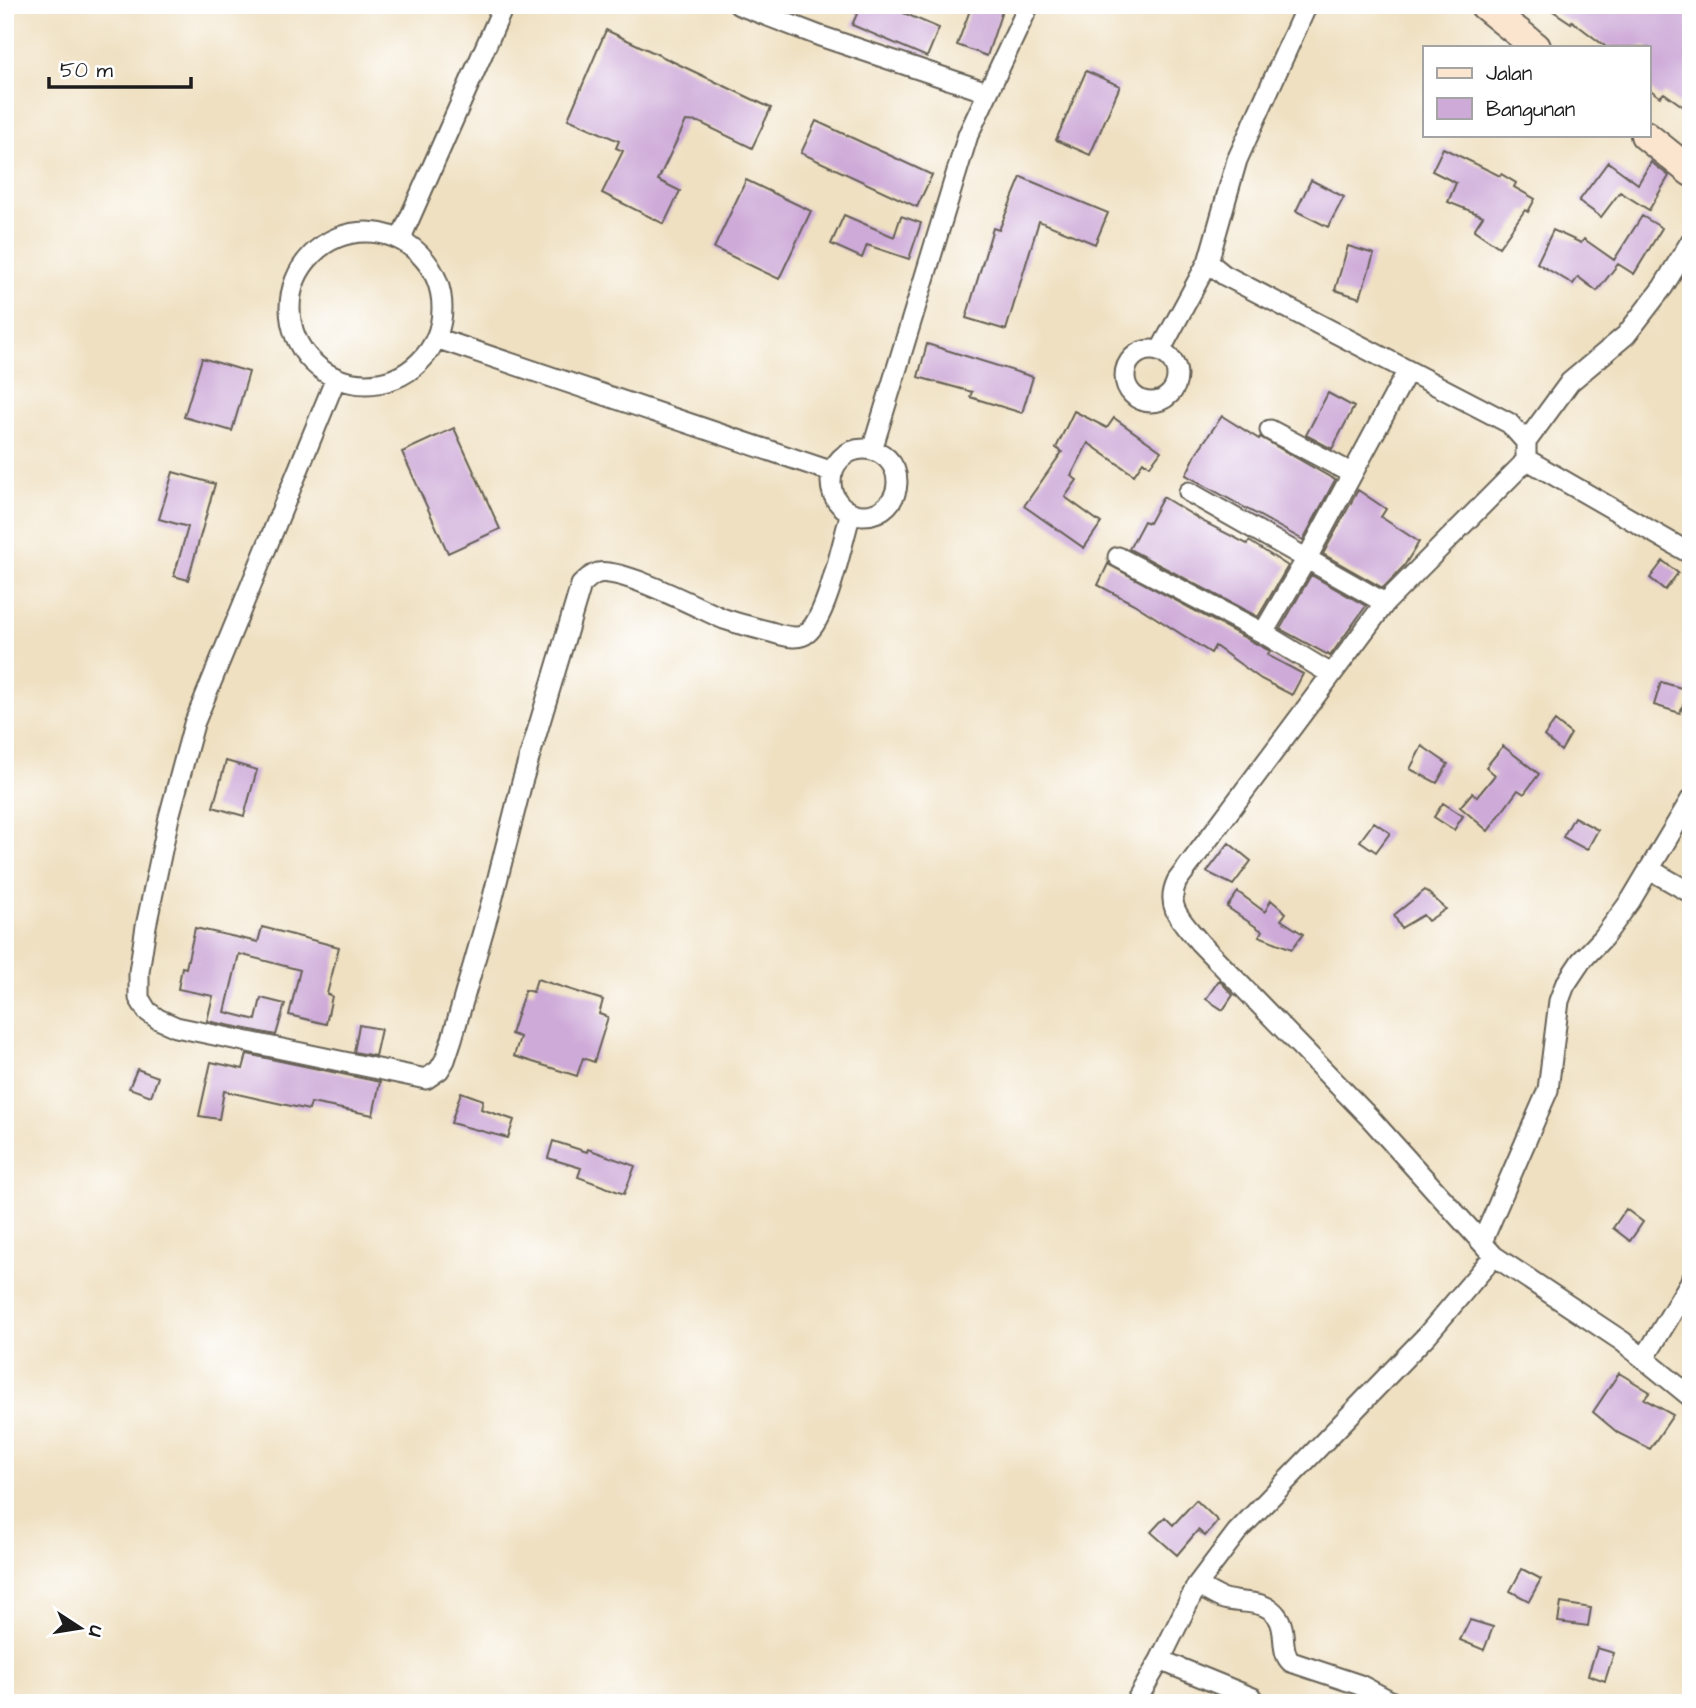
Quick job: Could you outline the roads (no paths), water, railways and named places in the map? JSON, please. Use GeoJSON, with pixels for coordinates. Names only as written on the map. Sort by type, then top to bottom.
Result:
{"type":"FeatureCollection","features":[{"type":"Feature","properties":{"kind":"main road"},"geometry":{"type":"LineString","coordinates":[[1485,5],[1535,46]]}},
{"type":"Feature","properties":{"kind":"main road"},"geometry":{"type":"LineString","coordinates":[[1647,136],[1687,161]]}},
{"type":"Feature","properties":{"kind":"street"},"geometry":{"type":"LineString","coordinates":[[400,240],[504,5]]}},
{"type":"Feature","properties":{"kind":"street"},"geometry":{"type":"LineString","coordinates":[[738,5],[820,36],[987,92]]}},
{"type":"Feature","properties":{"kind":"street"},"geometry":{"type":"LineString","coordinates":[[872,450],[968,135],[1029,5]]}},
{"type":"Feature","properties":{"kind":"street"},"geometry":{"type":"LineString","coordinates":[[1160,351],[1208,262],[1237,160],[1307,5]]}},
{"type":"Feature","properties":{"kind":"street"},"geometry":{"type":"LineString","coordinates":[[367,232],[381,233],[400,240],[420,254],[436,279],[442,309],[436,338],[419,362],[394,379],[365,384],[337,378],[312,362],[296,337],[290,308],[296,278],[313,254],[338,238],[367,232]]}},
{"type":"Feature","properties":{"kind":"street"},"geometry":{"type":"LineString","coordinates":[[1691,241],[1663,287],[1626,335],[1570,382],[1526,450],[1385,603],[1171,892],[1172,905],[1200,943],[1370,1118],[1488,1249],[1622,1341],[1691,1397]]}},
{"type":"Feature","properties":{"kind":"street"},"geometry":{"type":"LineString","coordinates":[[1208,262],[1224,275],[1509,423],[1526,450],[1691,554]]}},
{"type":"Feature","properties":{"kind":"street"},"geometry":{"type":"LineString","coordinates":[[436,338],[833,472]]}},
{"type":"Feature","properties":{"kind":"street"},"geometry":{"type":"LineString","coordinates":[[1263,633],[1408,372]]}},
{"type":"Feature","properties":{"kind":"street"},"geometry":{"type":"LineString","coordinates":[[337,378],[194,724],[169,817],[144,937],[139,972],[139,998],[147,1011],[176,1027],[426,1079],[434,1075],[445,1060],[464,999],[522,782],[581,585],[596,573],[607,572],[659,590],[725,619],[786,636],[799,637],[807,634],[818,618],[851,513]]}},
{"type":"Feature","properties":{"kind":"street"},"geometry":{"type":"LineString","coordinates":[[1270,430],[1351,473]]}},
{"type":"Feature","properties":{"kind":"street"},"geometry":{"type":"LineString","coordinates":[[872,450],[888,459],[893,466],[897,484],[895,493],[891,501],[877,512],[869,515],[851,513],[841,506],[834,496],[831,484],[833,472],[839,461],[848,454],[872,450]]}},
{"type":"Feature","properties":{"kind":"street"},"geometry":{"type":"LineString","coordinates":[[1189,492],[1385,603]]}},
{"type":"Feature","properties":{"kind":"street"},"geometry":{"type":"LineString","coordinates":[[1118,557],[1263,633],[1331,674]]}},
{"type":"Feature","properties":{"kind":"street"},"geometry":{"type":"LineString","coordinates":[[1135,1703],[1198,1584],[1237,1532],[1427,1335],[1488,1249],[1548,1090],[1559,1001],[1565,985],[1581,961],[1619,918],[1691,799]]}},
{"type":"Feature","properties":{"kind":"street"},"geometry":{"type":"LineString","coordinates":[[1649,869],[1691,893]]}},
{"type":"Feature","properties":{"kind":"street"},"geometry":{"type":"LineString","coordinates":[[1644,1359],[1691,1281]]}},
{"type":"Feature","properties":{"kind":"street"},"geometry":{"type":"LineString","coordinates":[[1198,1584],[1221,1598],[1259,1603],[1268,1607],[1277,1615],[1283,1626],[1286,1656],[1291,1662],[1360,1685],[1394,1703]]}},
{"type":"Feature","properties":{"kind":"street"},"geometry":{"type":"LineString","coordinates":[[1160,1660],[1253,1698]]}}]}
